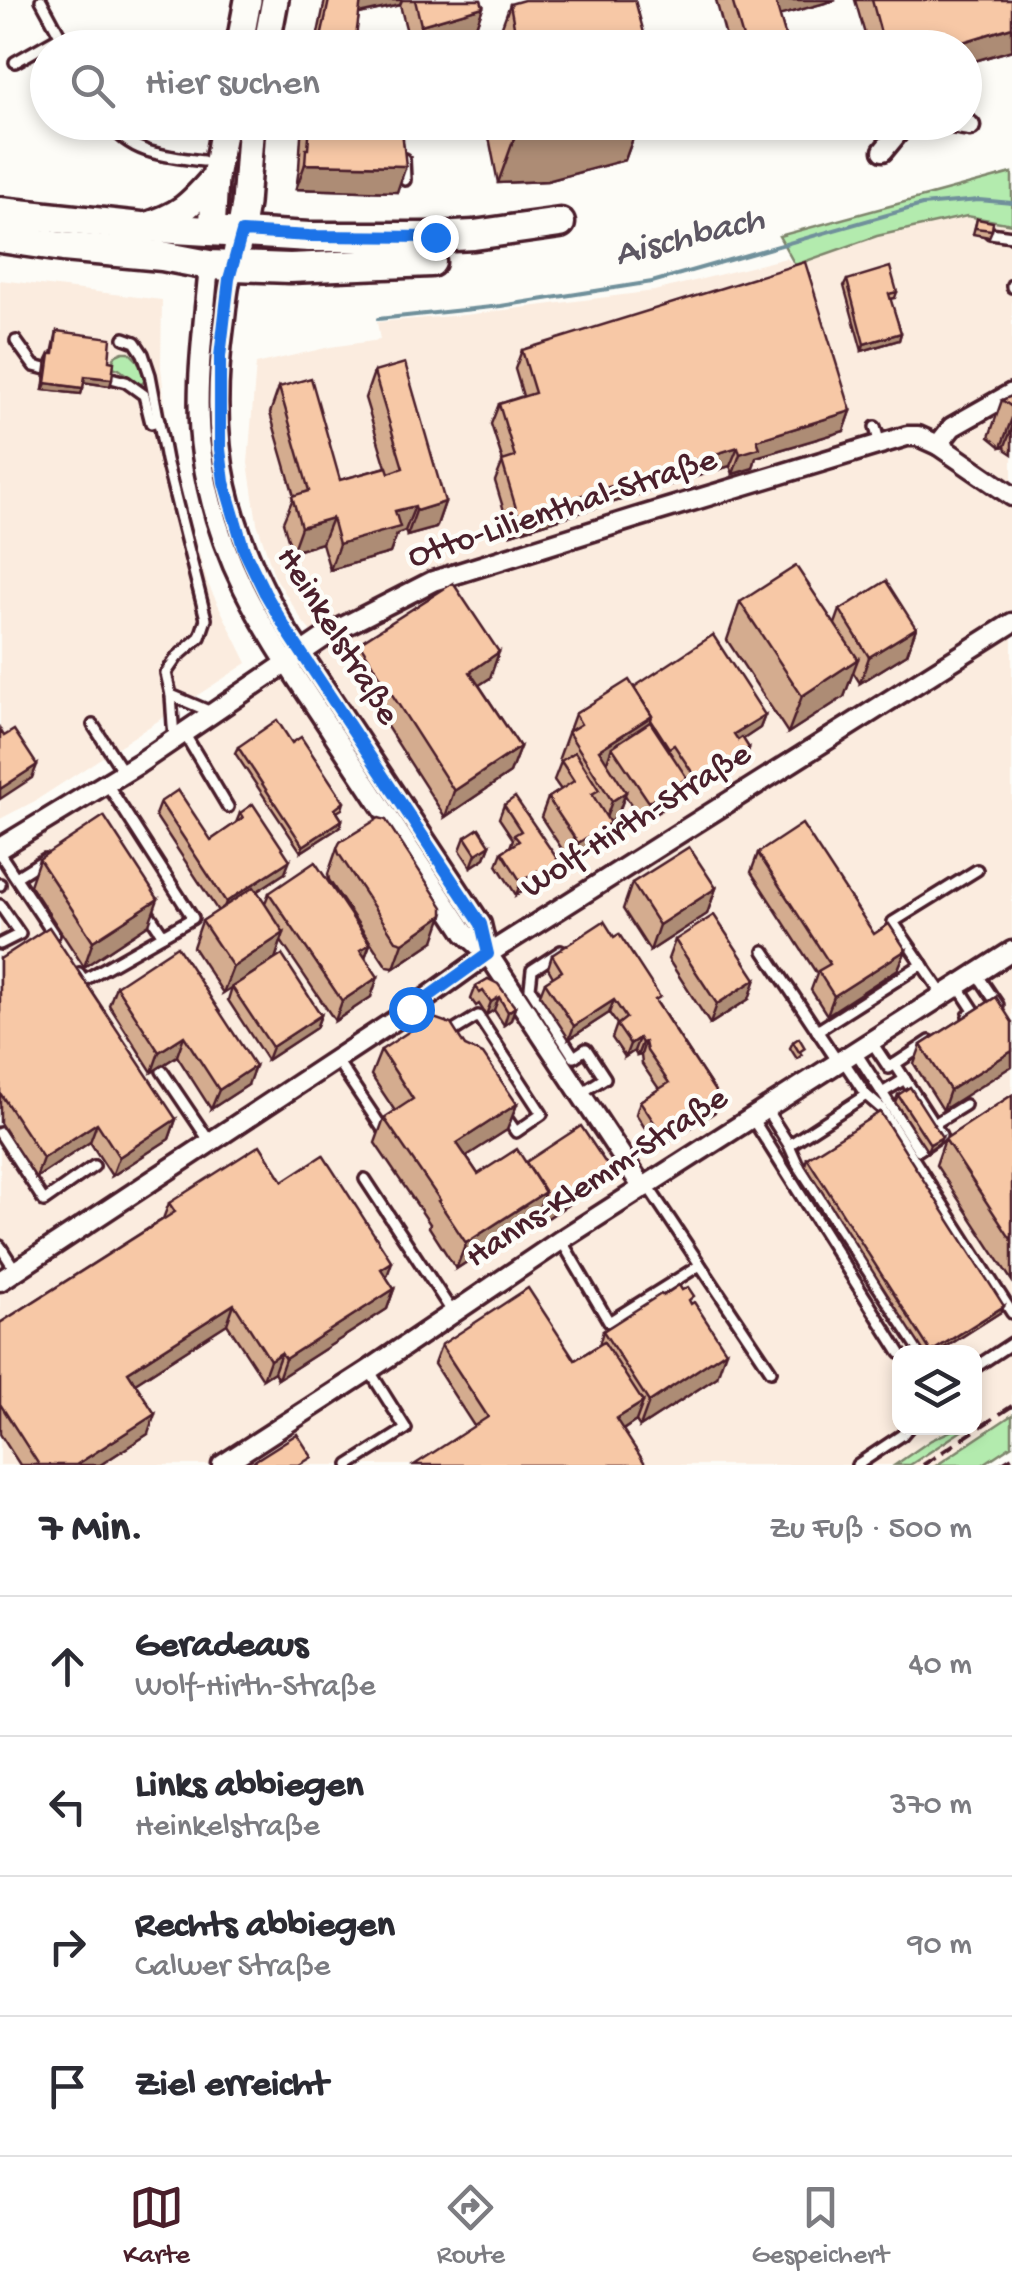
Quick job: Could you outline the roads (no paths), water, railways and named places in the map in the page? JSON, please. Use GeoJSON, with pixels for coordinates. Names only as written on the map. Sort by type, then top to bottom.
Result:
{"type":"FeatureCollection","features":[{"type":"Feature","properties":{"kind":"main road"},"geometry":{"type":"LineString","coordinates":[[242,30],[248,0]]}},
{"type":"Feature","properties":{"kind":"main road"},"geometry":{"type":"LineString","coordinates":[[269,30],[275,0]]}},
{"type":"Feature","properties":{"kind":"main road"},"geometry":{"type":"LineString","coordinates":[[141,228],[185,209],[209,169],[219,140]]}},
{"type":"Feature","properties":{"kind":"main road"},"geometry":{"type":"LineString","coordinates":[[221,265],[242,232],[250,140]]}},
{"type":"Feature","properties":{"kind":"main road"},"geometry":{"type":"LineString","coordinates":[[209,169],[212,232]]}},
{"type":"Feature","properties":{"kind":"main road"},"geometry":{"type":"LineString","coordinates":[[0,212],[141,228],[309,236],[474,235],[560,223]]}},
{"type":"Feature","properties":{"kind":"main road"},"geometry":{"type":"LineString","coordinates":[[0,238],[221,265],[290,268],[430,262]]}},
{"type":"Feature","properties":{"kind":"street"},"geometry":{"type":"LineString","coordinates":[[883,151],[892,140]]}},
{"type":"Feature","properties":{"kind":"street","name":"Heinkelstraße"},"geometry":{"type":"LineString","coordinates":[[221,265],[229,279],[218,417],[224,482],[244,550],[303,654],[481,924],[488,954]]}},
{"type":"Feature","properties":{"kind":"street","name":"Heinkelstraße"},"geometry":{"type":"LineString","coordinates":[[221,265],[199,416],[201,451],[227,556],[248,602],[464,933],[488,954],[645,1186]]}},
{"type":"Feature","properties":{"kind":"street"},"geometry":{"type":"LineString","coordinates":[[1012,393],[952,427],[938,445],[1012,496]]}},
{"type":"Feature","properties":{"kind":"street","name":"Otto-Lilienthal-Straße"},"geometry":{"type":"LineString","coordinates":[[0,851],[343,627],[448,576],[878,436],[918,436],[938,445]]}},
{"type":"Feature","properties":{"kind":"street","name":"Wolf-Hirth-Straße"},"geometry":{"type":"LineString","coordinates":[[8,1276],[336,1059],[406,1023],[488,954],[1012,623]]}},
{"type":"Feature","properties":{"kind":"street","name":"Hanns-Klemm-Straße"},"geometry":{"type":"LineString","coordinates":[[222,1465],[561,1240],[1012,951]]}},
{"type":"Feature","properties":{"kind":"lane"},"geometry":{"type":"LineString","coordinates":[[42,0],[58,30]]}},
{"type":"Feature","properties":{"kind":"lane"},"geometry":{"type":"LineString","coordinates":[[15,62],[30,54]]}},
{"type":"Feature","properties":{"kind":"lane"},"geometry":{"type":"LineString","coordinates":[[120,140],[209,169]]}},
{"type":"Feature","properties":{"kind":"lane"},"geometry":{"type":"LineString","coordinates":[[404,156],[406,180]]}},
{"type":"Feature","properties":{"kind":"lane"},"geometry":{"type":"LineString","coordinates":[[990,233],[1012,236]]}},
{"type":"Feature","properties":{"kind":"lane"},"geometry":{"type":"LineString","coordinates":[[124,338],[135,342],[143,354],[150,376],[155,422]]}},
{"type":"Feature","properties":{"kind":"lane"},"geometry":{"type":"LineString","coordinates":[[16,341],[34,366],[46,369]]}},
{"type":"Feature","properties":{"kind":"lane"},"geometry":{"type":"LineString","coordinates":[[111,378],[144,394],[155,422],[206,619],[200,636],[166,673],[179,736],[228,806]]}},
{"type":"Feature","properties":{"kind":"lane"},"geometry":{"type":"LineString","coordinates":[[172,695],[214,713]]}},
{"type":"Feature","properties":{"kind":"lane"},"geometry":{"type":"LineString","coordinates":[[93,725],[124,773]]}},
{"type":"Feature","properties":{"kind":"lane"},"geometry":{"type":"LineString","coordinates":[[76,968],[84,980],[193,918],[106,783]]}},
{"type":"Feature","properties":{"kind":"lane"},"geometry":{"type":"LineString","coordinates":[[107,818],[122,808]]}},
{"type":"Feature","properties":{"kind":"lane"},"geometry":{"type":"LineString","coordinates":[[125,844],[140,835]]}},
{"type":"Feature","properties":{"kind":"lane"},"geometry":{"type":"LineString","coordinates":[[16,878],[62,848]]}},
{"type":"Feature","properties":{"kind":"lane"},"geometry":{"type":"LineString","coordinates":[[0,851],[60,944]]}},
{"type":"Feature","properties":{"kind":"lane"},"geometry":{"type":"LineString","coordinates":[[146,877],[161,868]]}},
{"type":"Feature","properties":{"kind":"lane"},"geometry":{"type":"LineString","coordinates":[[959,1022],[975,1012],[922,964],[894,922],[977,870]]}},
{"type":"Feature","properties":{"kind":"lane"},"geometry":{"type":"LineString","coordinates":[[162,935],[142,902],[171,883]]}},
{"type":"Feature","properties":{"kind":"lane"},"geometry":{"type":"LineString","coordinates":[[0,905],[20,934],[0,944]]}},
{"type":"Feature","properties":{"kind":"lane"},"geometry":{"type":"LineString","coordinates":[[570,944],[532,970],[530,988],[574,1057],[586,1049],[605,1078],[580,1094]]}},
{"type":"Feature","properties":{"kind":"lane"},"geometry":{"type":"LineString","coordinates":[[764,952],[817,1031],[851,1053],[889,1068],[943,1033]]}},
{"type":"Feature","properties":{"kind":"lane"},"geometry":{"type":"LineString","coordinates":[[817,1031],[922,964]]}},
{"type":"Feature","properties":{"kind":"lane"},"geometry":{"type":"LineString","coordinates":[[977,974],[1004,1014]]}},
{"type":"Feature","properties":{"kind":"lane"},"geometry":{"type":"LineString","coordinates":[[430,1032],[448,1035],[478,1016],[542,1114],[516,1132],[494,1099]]}},
{"type":"Feature","properties":{"kind":"lane"},"geometry":{"type":"LineString","coordinates":[[450,1033],[462,1050]]}},
{"type":"Feature","properties":{"kind":"lane"},"geometry":{"type":"LineString","coordinates":[[851,1053],[919,1150],[941,1135],[894,1064]]}},
{"type":"Feature","properties":{"kind":"lane"},"geometry":{"type":"LineString","coordinates":[[851,1053],[866,1095],[881,1108],[1012,1313]]}},
{"type":"Feature","properties":{"kind":"lane"},"geometry":{"type":"LineString","coordinates":[[336,1059],[382,1128]]}},
{"type":"Feature","properties":{"kind":"lane"},"geometry":{"type":"LineString","coordinates":[[162,1071],[210,1142]]}},
{"type":"Feature","properties":{"kind":"lane"},"geometry":{"type":"LineString","coordinates":[[882,1093],[904,1079]]}},
{"type":"Feature","properties":{"kind":"lane"},"geometry":{"type":"LineString","coordinates":[[789,1145],[866,1095]]}},
{"type":"Feature","properties":{"kind":"lane"},"geometry":{"type":"LineString","coordinates":[[934,1124],[964,1105]]}},
{"type":"Feature","properties":{"kind":"lane"},"geometry":{"type":"LineString","coordinates":[[759,1114],[789,1145],[917,1345]]}},
{"type":"Feature","properties":{"kind":"lane"},"geometry":{"type":"LineString","coordinates":[[759,1114],[895,1345]]}},
{"type":"Feature","properties":{"kind":"lane"},"geometry":{"type":"LineString","coordinates":[[0,1133],[44,1201],[94,1166]]}},
{"type":"Feature","properties":{"kind":"lane"},"geometry":{"type":"LineString","coordinates":[[365,1179],[453,1313]]}},
{"type":"Feature","properties":{"kind":"lane"},"geometry":{"type":"LineString","coordinates":[[645,1186],[772,1371]]}},
{"type":"Feature","properties":{"kind":"lane"},"geometry":{"type":"LineString","coordinates":[[561,1240],[610,1322],[700,1264]]}},
{"type":"Feature","properties":{"kind":"lane"},"geometry":{"type":"LineString","coordinates":[[0,1246],[8,1276]]}},
{"type":"Feature","properties":{"kind":"lane"},"geometry":{"type":"LineString","coordinates":[[982,1363],[1012,1344]]}},
{"type":"Feature","properties":{"kind":"lane"},"geometry":{"type":"LineString","coordinates":[[349,1465],[406,1429],[368,1370]]}},
{"type":"Feature","properties":{"kind":"lane"},"geometry":{"type":"LineString","coordinates":[[857,1465],[902,1435]]}},
{"type":"Feature","properties":{"kind":"waterway","name":"Aischbach"},"geometry":{"type":"LineString","coordinates":[[378,319],[501,306],[652,282],[922,205],[979,200],[1012,203]]}},
{"type":"Feature","properties":{"kind":"railway"},"geometry":{"type":"LineString","coordinates":[[923,1465],[1012,1406]]}},
{"type":"Feature","properties":{"kind":"railway"},"geometry":{"type":"LineString","coordinates":[[999,1465],[1012,1457]]}}]}
